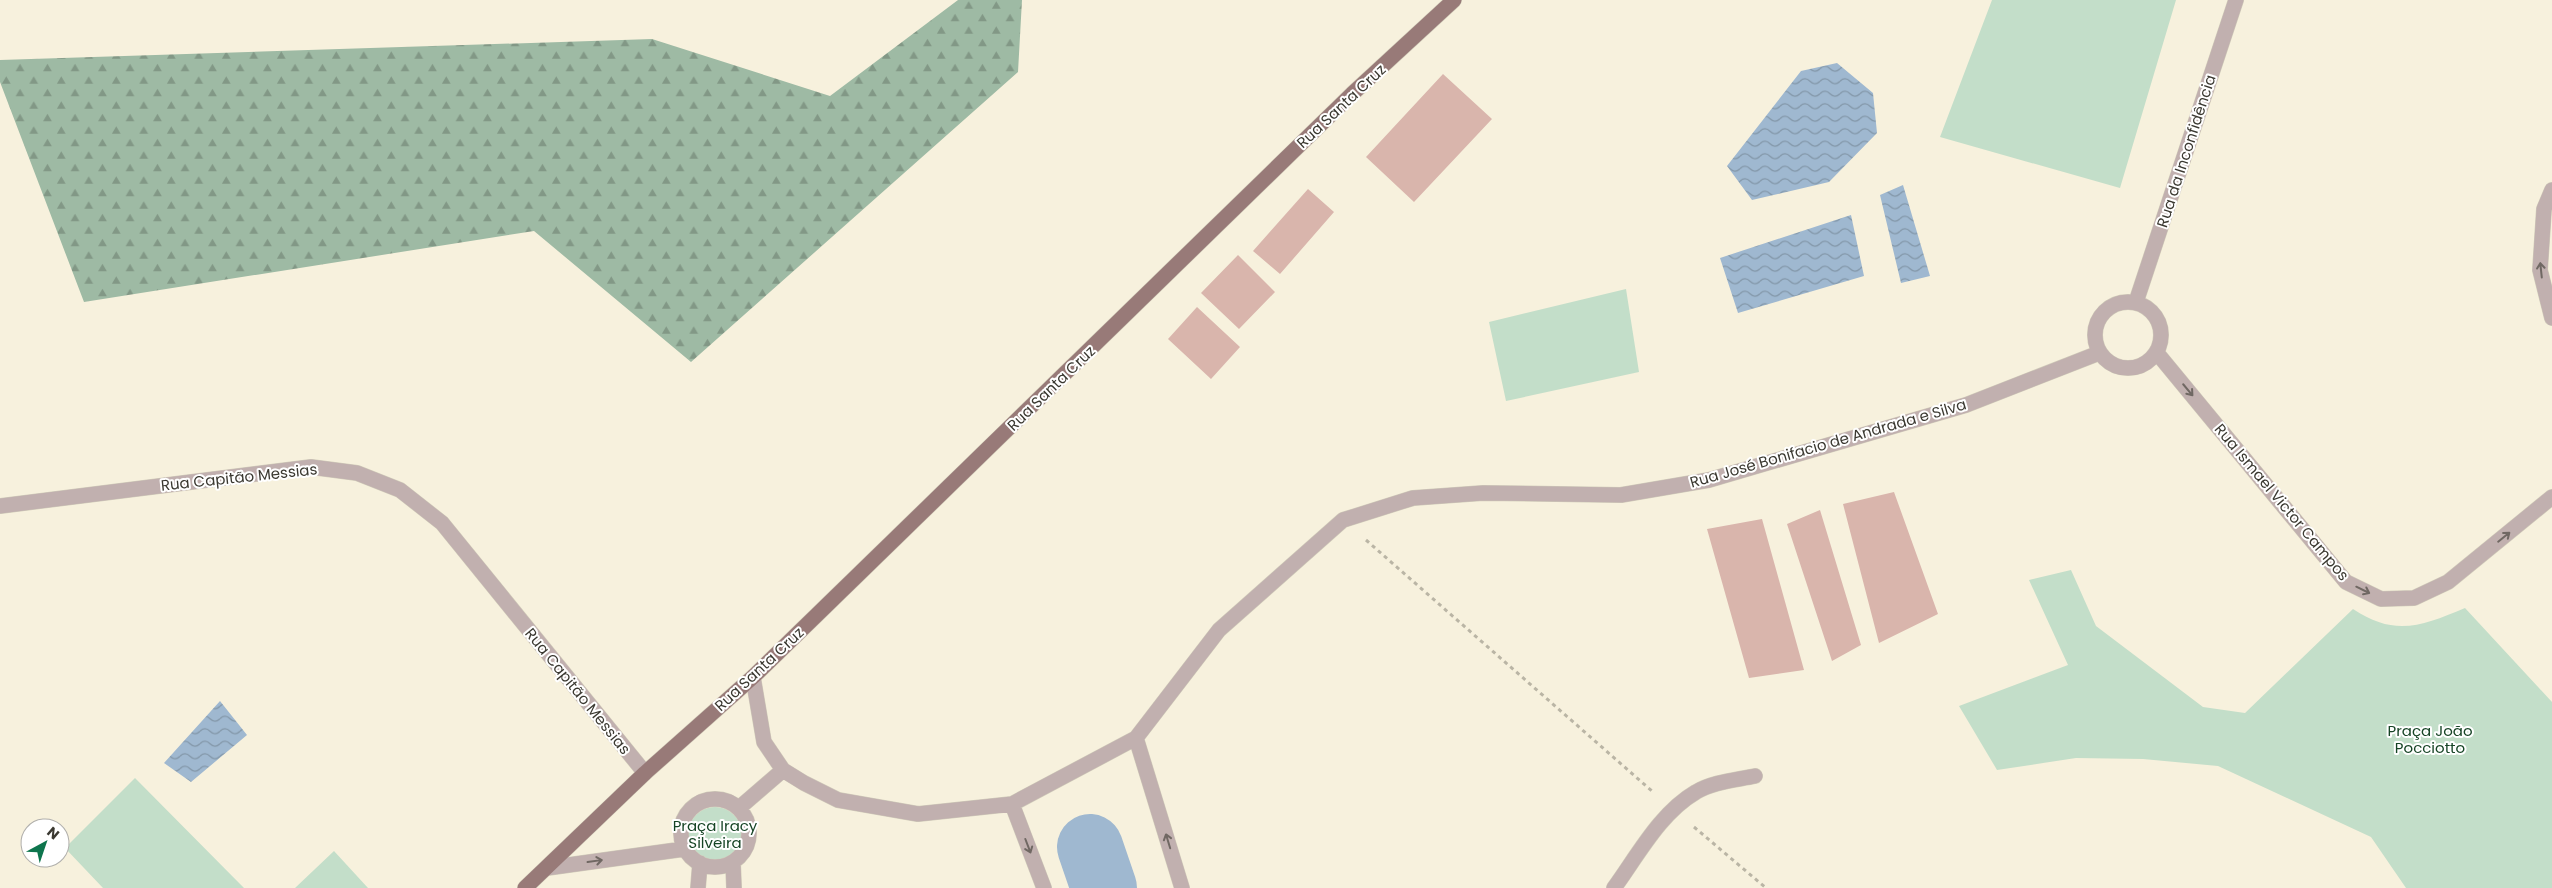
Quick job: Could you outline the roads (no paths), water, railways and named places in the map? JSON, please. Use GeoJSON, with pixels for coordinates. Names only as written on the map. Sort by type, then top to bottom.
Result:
{"type":"FeatureCollection","features":[{"type":"Feature","properties":{"kind":"main road","name":"Rua Santa Cruz"},"geometry":{"type":"LineString","coordinates":[[525,888],[645,773],[753,676],[1352,94],[1454,0]]}},
{"type":"Feature","properties":{"kind":"street","name":"Rua da Inconfidência"},"geometry":{"type":"LineString","coordinates":[[2136,302],[2236,0]]}},
{"type":"Feature","properties":{"kind":"street"},"geometry":{"type":"LineString","coordinates":[[2552,190],[2544,209],[2540,270],[2552,318]]}},
{"type":"Feature","properties":{"kind":"street"},"geometry":{"type":"LineString","coordinates":[[2136,302],[2154,313],[2162,332],[2156,353],[2145,364],[2128,369],[2112,365],[2099,354],[2093,334],[2100,315],[2116,303],[2136,302]]}},
{"type":"Feature","properties":{"kind":"street","name":"Rua Ismael Victor Campos"},"geometry":{"type":"LineString","coordinates":[[2156,353],[2346,582],[2381,599],[2414,598],[2448,582],[2552,497]]}},
{"type":"Feature","properties":{"kind":"street","name":"Rua José Bonifacio de Andrada e Silva"},"geometry":{"type":"LineString","coordinates":[[753,676],[764,742],[783,770],[838,800],[918,814],[1012,804],[1136,738],[1219,630],[1343,520],[1412,498],[1483,493],[1621,495],[1709,480],[1966,405],[2099,354]]}},
{"type":"Feature","properties":{"kind":"street","name":"Rua Capitão Messias"},"geometry":{"type":"LineString","coordinates":[[0,506],[311,467],[356,473],[400,490],[442,524],[645,773]]}},
{"type":"Feature","properties":{"kind":"street"},"geometry":{"type":"LineString","coordinates":[[1136,738],[1182,888]]}},
{"type":"Feature","properties":{"kind":"street"},"geometry":{"type":"LineString","coordinates":[[739,808],[783,770]]}},
{"type":"Feature","properties":{"kind":"street"},"geometry":{"type":"LineString","coordinates":[[1614,888],[1673,809],[1697,791],[1755,776]]}},
{"type":"Feature","properties":{"kind":"street"},"geometry":{"type":"LineString","coordinates":[[720,799],[739,808],[748,824],[749,842],[745,850],[733,863],[720,867],[708,867],[700,863],[684,849],[680,828],[690,809],[698,802],[720,799]]}},
{"type":"Feature","properties":{"kind":"street"},"geometry":{"type":"LineString","coordinates":[[1012,804],[1044,888]]}},
{"type":"Feature","properties":{"kind":"street"},"geometry":{"type":"LineString","coordinates":[[547,868],[684,849]]}},
{"type":"Feature","properties":{"kind":"street"},"geometry":{"type":"LineString","coordinates":[[698,888],[700,863]]}},
{"type":"Feature","properties":{"kind":"street"},"geometry":{"type":"LineString","coordinates":[[733,863],[734,888]]}},
{"type":"Feature","properties":{"kind":"water"},"geometry":{"type":"Polygon","coordinates":[[[1837,63],[1873,93],[1877,133],[1829,182],[1752,200],[1727,166],[1801,71],[1837,63]]]}},
{"type":"Feature","properties":{"kind":"water"},"geometry":{"type":"Polygon","coordinates":[[[1903,185],[1930,276],[1901,283],[1880,195],[1903,185]]]}},
{"type":"Feature","properties":{"kind":"water"},"geometry":{"type":"Polygon","coordinates":[[[1851,215],[1864,276],[1738,313],[1720,258],[1851,215]]]}},
{"type":"Feature","properties":{"kind":"water"},"geometry":{"type":"Polygon","coordinates":[[[220,701],[247,735],[191,782],[164,763],[220,701]]]}},
{"type":"Feature","properties":{"kind":"waterway"},"geometry":{"type":"LineString","coordinates":[[1090,847],[1104,888]]}},
{"type":"Feature","properties":{"kind":"park label","name":"Praça João Pocciotto"},"geometry":{"type":"Point","coordinates":[2430,738]}},
{"type":"Feature","properties":{"kind":"park label","name":"Praça Iracy Silveira"},"geometry":{"type":"Point","coordinates":[715,834]}}]}
